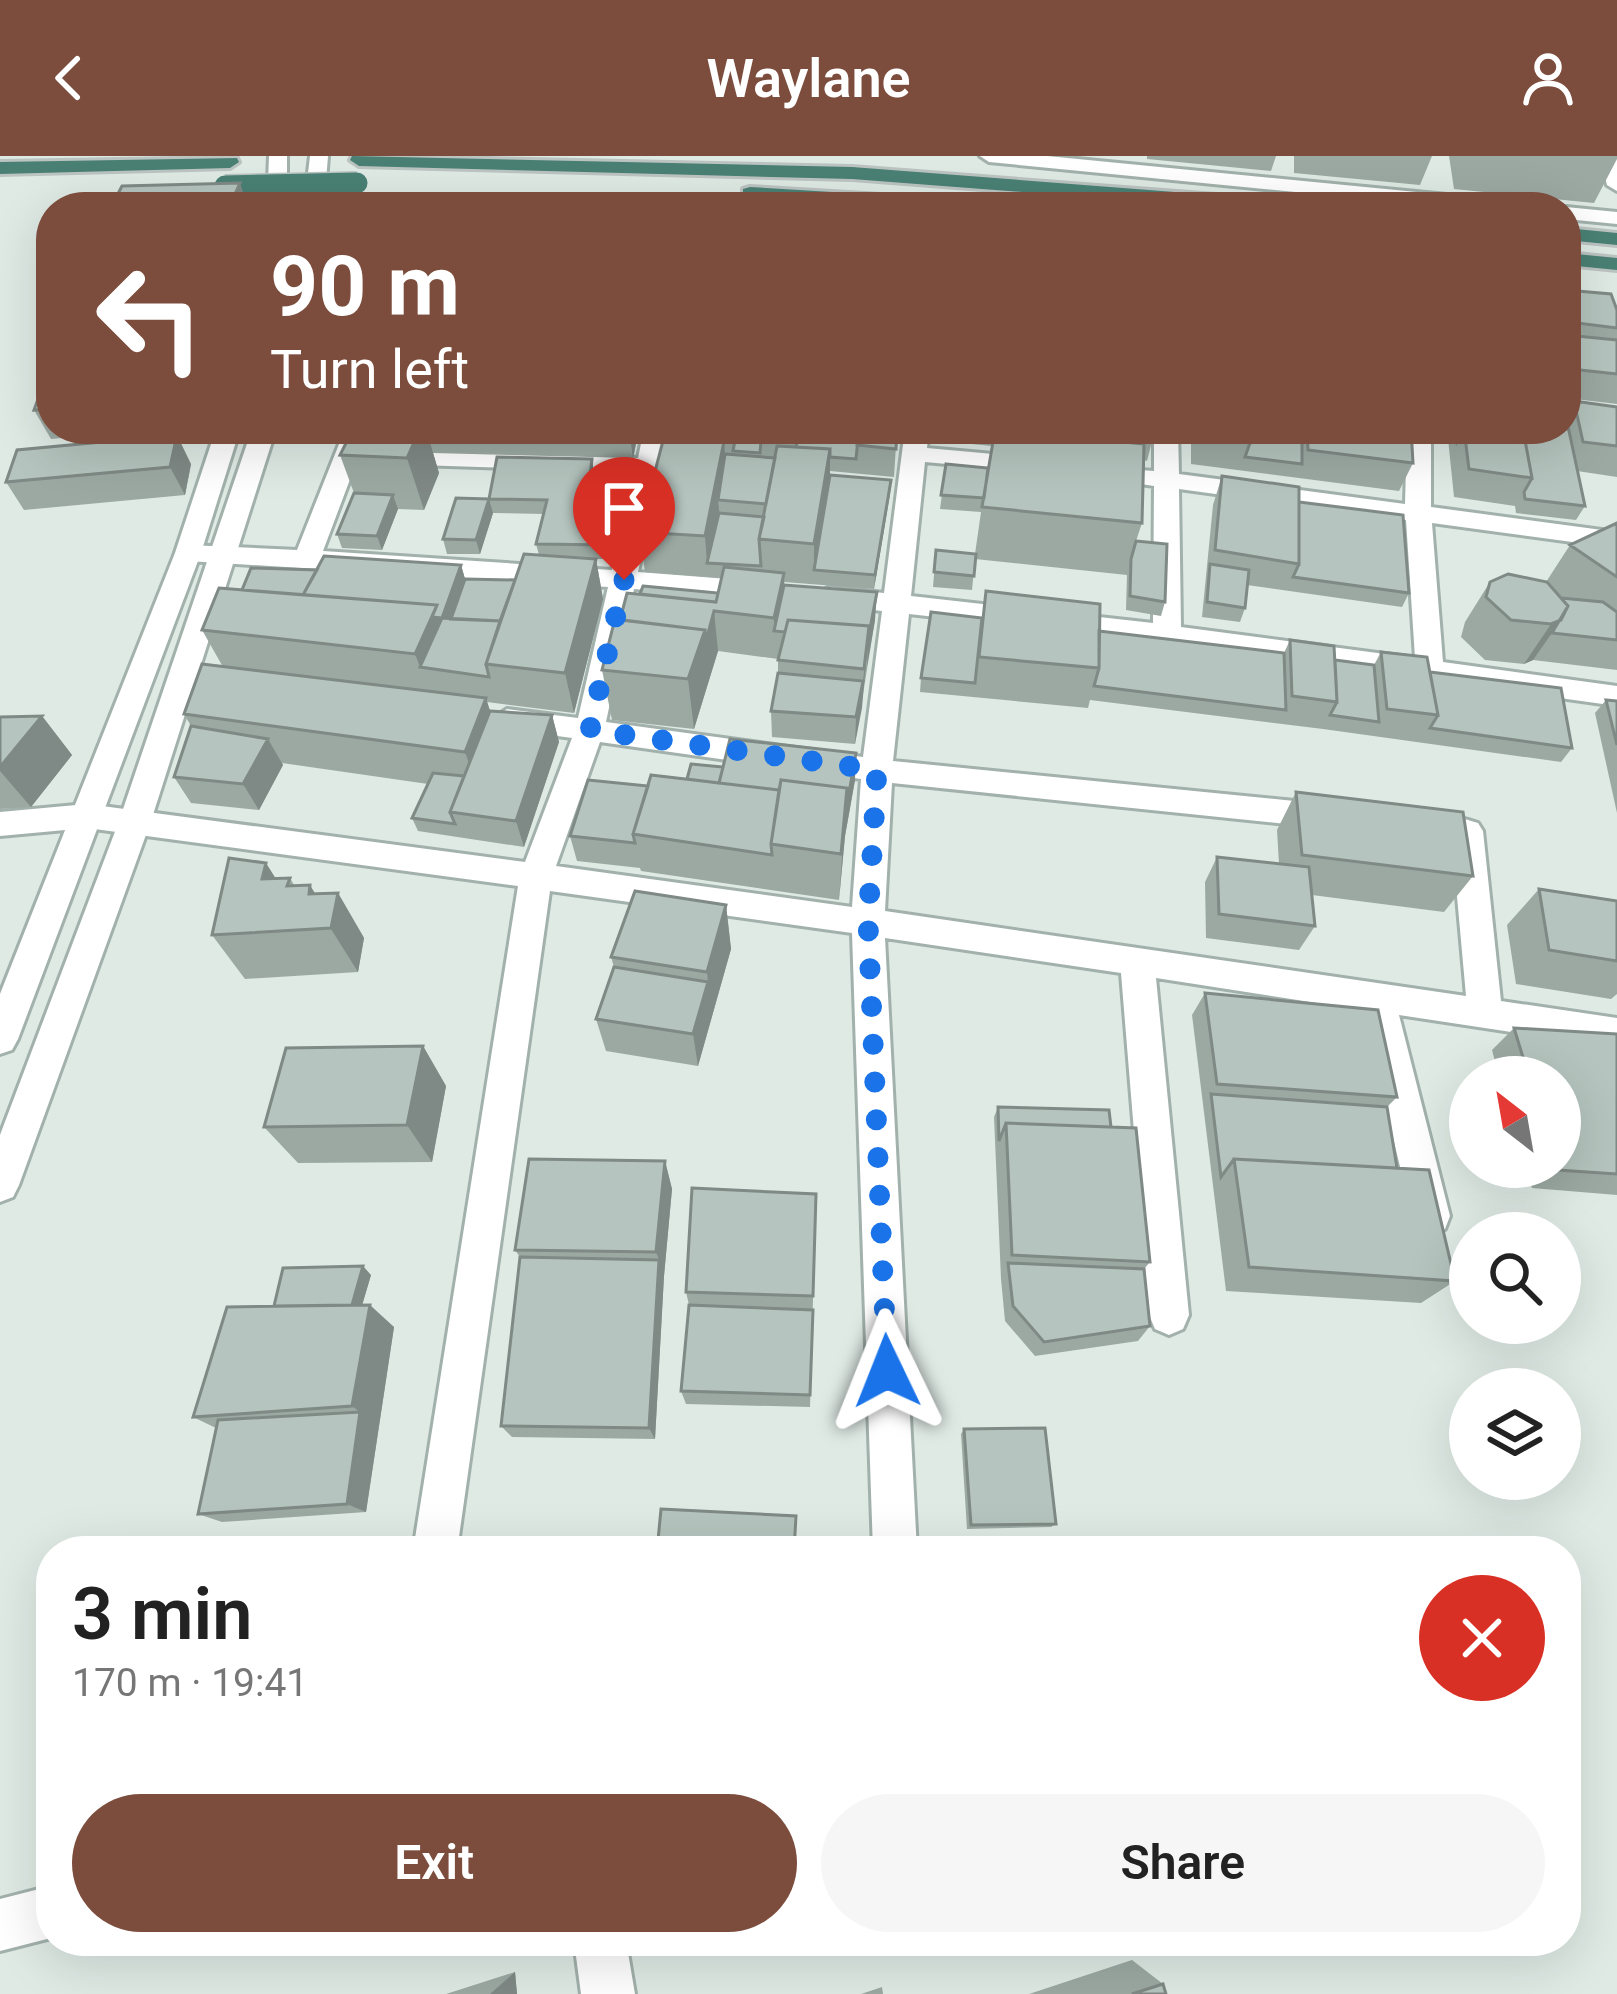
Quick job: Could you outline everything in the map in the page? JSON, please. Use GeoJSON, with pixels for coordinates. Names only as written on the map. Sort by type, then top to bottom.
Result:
{"type":"FeatureCollection","features":[{"type":"Feature","properties":{"kind":"highway"},"geometry":{"type":"LineString","coordinates":[[0,168],[359,160],[852,172],[1104,192]]}},
{"type":"Feature","properties":{"kind":"highway"},"geometry":{"type":"LineString","coordinates":[[202,187],[598,184],[733,192]]}},
{"type":"Feature","properties":{"kind":"highway"},"geometry":{"type":"LineString","coordinates":[[1581,235],[1617,238]]}},
{"type":"Feature","properties":{"kind":"highway"},"geometry":{"type":"LineString","coordinates":[[1581,260],[1617,264]]}},
{"type":"Feature","properties":{"kind":"street"},"geometry":{"type":"LineString","coordinates":[[277,192],[278,156]]}},
{"type":"Feature","properties":{"kind":"street"},"geometry":{"type":"LineString","coordinates":[[315,192],[319,156]]}},
{"type":"Feature","properties":{"kind":"street"},"geometry":{"type":"LineString","coordinates":[[989,156],[1356,192]]}},
{"type":"Feature","properties":{"kind":"street"},"geometry":{"type":"LineString","coordinates":[[1609,156],[1617,185]]}},
{"type":"Feature","properties":{"kind":"street"},"geometry":{"type":"LineString","coordinates":[[1581,214],[1617,218]]}},
{"type":"Feature","properties":{"kind":"street"},"geometry":{"type":"LineString","coordinates":[[0,1039],[188,553],[222,444]]}},
{"type":"Feature","properties":{"kind":"street"},"geometry":{"type":"LineString","coordinates":[[0,1185],[135,820],[194,680],[225,553],[259,444]]}},
{"type":"Feature","properties":{"kind":"street"},"geometry":{"type":"LineString","coordinates":[[307,558],[352,444]]}},
{"type":"Feature","properties":{"kind":"street"},"geometry":{"type":"LineString","coordinates":[[437,1536],[535,879],[590,730],[652,444]]}},
{"type":"Feature","properties":{"kind":"street"},"geometry":{"type":"LineString","coordinates":[[1167,444],[1167,634]]}},
{"type":"Feature","properties":{"kind":"street"},"geometry":{"type":"LineString","coordinates":[[1419,444],[1418,512],[1430,671]]}},
{"type":"Feature","properties":{"kind":"street"},"geometry":{"type":"LineString","coordinates":[[347,455],[691,469]]}},
{"type":"Feature","properties":{"kind":"street"},"geometry":{"type":"LineString","coordinates":[[894,1536],[868,922],[877,770],[898,601],[907,464],[1064,468],[1168,477],[1617,540]]}},
{"type":"Feature","properties":{"kind":"street"},"geometry":{"type":"LineString","coordinates":[[188,553],[898,601],[1617,696]]}},
{"type":"Feature","properties":{"kind":"street"},"geometry":{"type":"LineString","coordinates":[[477,716],[877,770],[1467,831],[1485,1014]]}},
{"type":"Feature","properties":{"kind":"street"},"geometry":{"type":"LineString","coordinates":[[0,824],[87,816],[135,820],[1617,1033]]}},
{"type":"Feature","properties":{"kind":"street"},"geometry":{"type":"LineString","coordinates":[[1137,962],[1169,1315]]}},
{"type":"Feature","properties":{"kind":"street"},"geometry":{"type":"LineString","coordinates":[[1378,998],[1441,1258]]}},
{"type":"Feature","properties":{"kind":"street"},"geometry":{"type":"LineString","coordinates":[[0,1924],[36,1916]]}},
{"type":"Feature","properties":{"kind":"street"},"geometry":{"type":"LineString","coordinates":[[602,1956],[608,1994]]}},
{"type":"Feature","properties":{"kind":"building"},"geometry":{"type":"Polygon","coordinates":[[[240,183],[236,192],[119,192],[122,186],[240,183]]]}},
{"type":"Feature","properties":{"kind":"building"},"geometry":{"type":"Polygon","coordinates":[[[1581,291],[1611,294],[1617,328],[1581,324],[1581,291]]]}},
{"type":"Feature","properties":{"kind":"building"},"geometry":{"type":"Polygon","coordinates":[[[1581,336],[1617,340],[1617,374],[1581,370],[1581,336]]]}},
{"type":"Feature","properties":{"kind":"building"},"geometry":{"type":"Polygon","coordinates":[[[1581,402],[1617,407],[1617,446],[1583,442],[1581,402]]]}},
{"type":"Feature","properties":{"kind":"building"},"geometry":{"type":"Polygon","coordinates":[[[175,444],[170,467],[6,482],[17,450],[175,444]]]}},
{"type":"Feature","properties":{"kind":"building"},"geometry":{"type":"Polygon","coordinates":[[[346,444],[413,444],[407,458],[340,455],[346,444]]]}},
{"type":"Feature","properties":{"kind":"building"},"geometry":{"type":"Polygon","coordinates":[[[662,444],[723,444],[705,536],[639,532],[662,444]]]}},
{"type":"Feature","properties":{"kind":"building"},"geometry":{"type":"Polygon","coordinates":[[[734,444],[761,444],[760,453],[733,451],[734,444]]]}},
{"type":"Feature","properties":{"kind":"building"},"geometry":{"type":"Polygon","coordinates":[[[857,444],[896,444],[896,449],[857,444]]]}},
{"type":"Feature","properties":{"kind":"building"},"geometry":{"type":"Polygon","coordinates":[[[858,444],[856,459],[830,457],[830,449],[796,447],[858,444]]]}},
{"type":"Feature","properties":{"kind":"building"},"geometry":{"type":"Polygon","coordinates":[[[993,444],[1144,444],[1142,523],[982,507],[993,444]]]}},
{"type":"Feature","properties":{"kind":"building"},"geometry":{"type":"Polygon","coordinates":[[[1250,444],[1302,444],[1302,464],[1245,457],[1250,444]]]}},
{"type":"Feature","properties":{"kind":"building"},"geometry":{"type":"Polygon","coordinates":[[[1308,444],[1412,444],[1413,463],[1308,450],[1308,444]]]}},
{"type":"Feature","properties":{"kind":"building"},"geometry":{"type":"Polygon","coordinates":[[[1466,444],[1526,444],[1532,478],[1469,469],[1466,444]]]}},
{"type":"Feature","properties":{"kind":"building"},"geometry":{"type":"Polygon","coordinates":[[[1526,444],[1572,444],[1585,506],[1525,499],[1532,478],[1526,444]]]}},
{"type":"Feature","properties":{"kind":"building"},"geometry":{"type":"Polygon","coordinates":[[[777,446],[830,449],[814,544],[759,539],[777,446]]]}},
{"type":"Feature","properties":{"kind":"building"},"geometry":{"type":"Polygon","coordinates":[[[725,454],[775,458],[766,504],[718,500],[725,454]]]}},
{"type":"Feature","properties":{"kind":"building"},"geometry":{"type":"Polygon","coordinates":[[[497,457],[592,459],[587,500],[618,501],[610,545],[536,544],[547,500],[489,499],[497,457]]]}},
{"type":"Feature","properties":{"kind":"building"},"geometry":{"type":"Polygon","coordinates":[[[946,464],[988,468],[984,498],[941,495],[946,464]]]}},
{"type":"Feature","properties":{"kind":"building"},"geometry":{"type":"Polygon","coordinates":[[[830,475],[891,480],[875,575],[814,570],[830,475]]]}},
{"type":"Feature","properties":{"kind":"building"},"geometry":{"type":"Polygon","coordinates":[[[1222,476],[1299,487],[1299,564],[1215,550],[1222,476]]]}},
{"type":"Feature","properties":{"kind":"building"},"geometry":{"type":"Polygon","coordinates":[[[354,493],[393,495],[377,536],[337,534],[354,493]]]}},
{"type":"Feature","properties":{"kind":"building"},"geometry":{"type":"Polygon","coordinates":[[[456,498],[489,499],[476,540],[443,539],[456,498]]]}},
{"type":"Feature","properties":{"kind":"building"},"geometry":{"type":"Polygon","coordinates":[[[1299,502],[1403,515],[1409,593],[1293,577],[1299,564],[1299,502]]]}},
{"type":"Feature","properties":{"kind":"building"},"geometry":{"type":"Polygon","coordinates":[[[719,513],[764,517],[759,539],[761,566],[707,563],[719,513]]]}},
{"type":"Feature","properties":{"kind":"building"},"geometry":{"type":"Polygon","coordinates":[[[1617,523],[1617,577],[1570,545],[1617,523]]]}},
{"type":"Feature","properties":{"kind":"building"},"geometry":{"type":"Polygon","coordinates":[[[1136,541],[1167,544],[1165,602],[1130,596],[1136,541]]]}},
{"type":"Feature","properties":{"kind":"building"},"geometry":{"type":"Polygon","coordinates":[[[936,550],[976,554],[974,576],[934,572],[936,550]]]}},
{"type":"Feature","properties":{"kind":"building"},"geometry":{"type":"Polygon","coordinates":[[[524,554],[596,559],[565,673],[486,664],[524,554]]]}},
{"type":"Feature","properties":{"kind":"building"},"geometry":{"type":"Polygon","coordinates":[[[324,556],[461,565],[442,618],[432,617],[437,605],[303,595],[324,556]]]}},
{"type":"Feature","properties":{"kind":"building"},"geometry":{"type":"Polygon","coordinates":[[[1210,564],[1249,570],[1245,608],[1207,602],[1210,564]]]}},
{"type":"Feature","properties":{"kind":"building"},"geometry":{"type":"Polygon","coordinates":[[[724,567],[784,573],[774,618],[714,611],[706,641],[705,630],[620,620],[627,593],[716,602],[724,567]]]}},
{"type":"Feature","properties":{"kind":"building"},"geometry":{"type":"Polygon","coordinates":[[[251,568],[317,570],[303,595],[242,590],[251,568]]]}},
{"type":"Feature","properties":{"kind":"building"},"geometry":{"type":"Polygon","coordinates":[[[1508,574],[1547,582],[1568,606],[1561,620],[1551,624],[1511,620],[1486,597],[1490,582],[1508,574]]]}},
{"type":"Feature","properties":{"kind":"building"},"geometry":{"type":"Polygon","coordinates":[[[465,579],[515,580],[500,621],[451,619],[465,579]]]}},
{"type":"Feature","properties":{"kind":"building"},"geometry":{"type":"Polygon","coordinates":[[[784,585],[877,592],[868,639],[869,626],[788,620],[785,632],[774,631],[784,585]]]}},
{"type":"Feature","properties":{"kind":"building"},"geometry":{"type":"Polygon","coordinates":[[[643,586],[718,593],[716,602],[640,594],[643,586]]]}},
{"type":"Feature","properties":{"kind":"building"},"geometry":{"type":"Polygon","coordinates":[[[219,588],[437,605],[415,654],[202,630],[219,588]]]}},
{"type":"Feature","properties":{"kind":"building"},"geometry":{"type":"Polygon","coordinates":[[[986,591],[1100,604],[1099,668],[979,657],[986,591]]]}},
{"type":"Feature","properties":{"kind":"building"},"geometry":{"type":"Polygon","coordinates":[[[1561,598],[1603,602],[1617,612],[1617,640],[1552,633],[1568,606],[1561,598]]]}},
{"type":"Feature","properties":{"kind":"building"},"geometry":{"type":"Polygon","coordinates":[[[931,612],[982,618],[975,683],[921,678],[931,612]]]}},
{"type":"Feature","properties":{"kind":"building"},"geometry":{"type":"Polygon","coordinates":[[[442,618],[500,621],[486,664],[489,677],[420,667],[442,618]]]}},
{"type":"Feature","properties":{"kind":"building"},"geometry":{"type":"Polygon","coordinates":[[[615,619],[705,630],[688,679],[602,670],[615,619]]]}},
{"type":"Feature","properties":{"kind":"building"},"geometry":{"type":"Polygon","coordinates":[[[788,620],[869,626],[864,669],[778,660],[788,620]]]}},
{"type":"Feature","properties":{"kind":"building"},"geometry":{"type":"Polygon","coordinates":[[[1099,631],[1284,653],[1286,710],[1094,686],[1099,631]]]}},
{"type":"Feature","properties":{"kind":"building"},"geometry":{"type":"Polygon","coordinates":[[[1290,640],[1334,646],[1337,702],[1292,696],[1290,640]]]}},
{"type":"Feature","properties":{"kind":"building"},"geometry":{"type":"Polygon","coordinates":[[[1381,652],[1427,657],[1438,715],[1387,709],[1381,652]]]}},
{"type":"Feature","properties":{"kind":"building"},"geometry":{"type":"Polygon","coordinates":[[[1335,660],[1374,665],[1379,722],[1330,715],[1337,702],[1335,660]]]}},
{"type":"Feature","properties":{"kind":"building"},"geometry":{"type":"Polygon","coordinates":[[[202,664],[486,698],[465,752],[184,714],[202,664]]]}},
{"type":"Feature","properties":{"kind":"building"},"geometry":{"type":"Polygon","coordinates":[[[1430,672],[1561,688],[1572,748],[1430,728],[1438,715],[1430,672]]]}},
{"type":"Feature","properties":{"kind":"building"},"geometry":{"type":"Polygon","coordinates":[[[778,673],[863,681],[856,717],[771,711],[778,673]]]}},
{"type":"Feature","properties":{"kind":"building"},"geometry":{"type":"Polygon","coordinates":[[[1606,700],[1617,701],[1617,745],[1606,700]]]}},
{"type":"Feature","properties":{"kind":"building"},"geometry":{"type":"Polygon","coordinates":[[[490,711],[552,715],[516,821],[450,812],[490,711]]]}},
{"type":"Feature","properties":{"kind":"building"},"geometry":{"type":"Polygon","coordinates":[[[42,716],[0,767],[0,717],[42,716]]]}},
{"type":"Feature","properties":{"kind":"building"},"geometry":{"type":"Polygon","coordinates":[[[191,726],[268,739],[243,784],[174,777],[191,726]]]}},
{"type":"Feature","properties":{"kind":"building"},"geometry":{"type":"Polygon","coordinates":[[[730,739],[856,753],[846,810],[847,788],[781,780],[779,790],[719,783],[730,739]]]}},
{"type":"Feature","properties":{"kind":"building"},"geometry":{"type":"Polygon","coordinates":[[[691,764],[723,767],[719,783],[687,779],[691,764]]]}},
{"type":"Feature","properties":{"kind":"building"},"geometry":{"type":"Polygon","coordinates":[[[433,773],[464,776],[450,812],[455,824],[412,818],[433,773]]]}},
{"type":"Feature","properties":{"kind":"building"},"geometry":{"type":"Polygon","coordinates":[[[651,775],[779,790],[772,855],[633,834],[651,775]]]}},
{"type":"Feature","properties":{"kind":"building"},"geometry":{"type":"Polygon","coordinates":[[[588,780],[648,786],[633,834],[635,843],[570,836],[588,780]]]}},
{"type":"Feature","properties":{"kind":"building"},"geometry":{"type":"Polygon","coordinates":[[[781,780],[847,788],[841,854],[771,844],[781,780]]]}},
{"type":"Feature","properties":{"kind":"building"},"geometry":{"type":"Polygon","coordinates":[[[1296,792],[1463,812],[1473,876],[1302,855],[1296,792]]]}},
{"type":"Feature","properties":{"kind":"building"},"geometry":{"type":"Polygon","coordinates":[[[1217,857],[1309,867],[1315,926],[1219,914],[1217,857]]]}},
{"type":"Feature","properties":{"kind":"building"},"geometry":{"type":"Polygon","coordinates":[[[229,858],[266,863],[262,879],[290,878],[287,886],[310,885],[309,894],[338,893],[331,928],[212,935],[229,858]]]}},
{"type":"Feature","properties":{"kind":"building"},"geometry":{"type":"Polygon","coordinates":[[[1539,889],[1617,901],[1617,961],[1549,950],[1539,889]]]}},
{"type":"Feature","properties":{"kind":"building"},"geometry":{"type":"Polygon","coordinates":[[[635,891],[726,905],[707,972],[611,957],[635,891]]]}},
{"type":"Feature","properties":{"kind":"building"},"geometry":{"type":"Polygon","coordinates":[[[614,967],[708,982],[693,1034],[596,1019],[614,967]]]}},
{"type":"Feature","properties":{"kind":"building"},"geometry":{"type":"Polygon","coordinates":[[[1205,993],[1378,1010],[1397,1097],[1217,1084],[1205,993]]]}},
{"type":"Feature","properties":{"kind":"building"},"geometry":{"type":"Polygon","coordinates":[[[1514,1028],[1617,1034],[1617,1174],[1581,1172],[1581,1056],[1523,1056],[1514,1028]]]}},
{"type":"Feature","properties":{"kind":"building"},"geometry":{"type":"Polygon","coordinates":[[[423,1046],[407,1125],[264,1127],[286,1048],[423,1046]]]}},
{"type":"Feature","properties":{"kind":"building"},"geometry":{"type":"Polygon","coordinates":[[[1211,1094],[1387,1107],[1397,1168],[1234,1159],[1221,1177],[1211,1094]]]}},
{"type":"Feature","properties":{"kind":"building"},"geometry":{"type":"Polygon","coordinates":[[[998,1107],[1109,1110],[1111,1127],[1006,1123],[999,1141],[998,1107]]]}},
{"type":"Feature","properties":{"kind":"building"},"geometry":{"type":"Polygon","coordinates":[[[1006,1123],[1136,1128],[1150,1262],[1012,1255],[1006,1123]]]}},
{"type":"Feature","properties":{"kind":"building"},"geometry":{"type":"Polygon","coordinates":[[[529,1159],[665,1161],[656,1252],[515,1250],[529,1159]]]}},
{"type":"Feature","properties":{"kind":"building"},"geometry":{"type":"Polygon","coordinates":[[[1234,1159],[1429,1170],[1449,1255],[1449,1281],[1249,1267],[1234,1159]]]}},
{"type":"Feature","properties":{"kind":"building"},"geometry":{"type":"Polygon","coordinates":[[[692,1188],[816,1194],[813,1296],[686,1292],[692,1188]]]}},
{"type":"Feature","properties":{"kind":"building"},"geometry":{"type":"Polygon","coordinates":[[[520,1257],[659,1260],[649,1428],[501,1426],[520,1257]]]}},
{"type":"Feature","properties":{"kind":"building"},"geometry":{"type":"Polygon","coordinates":[[[1008,1263],[1144,1269],[1150,1326],[1044,1342],[1013,1306],[1008,1263]]]}},
{"type":"Feature","properties":{"kind":"building"},"geometry":{"type":"Polygon","coordinates":[[[363,1266],[352,1305],[274,1306],[283,1268],[363,1266]]]}},
{"type":"Feature","properties":{"kind":"building"},"geometry":{"type":"Polygon","coordinates":[[[370,1305],[352,1406],[193,1417],[227,1307],[370,1305]]]}},
{"type":"Feature","properties":{"kind":"building"},"geometry":{"type":"Polygon","coordinates":[[[689,1305],[813,1310],[810,1395],[681,1391],[689,1305]]]}},
{"type":"Feature","properties":{"kind":"building"},"geometry":{"type":"Polygon","coordinates":[[[360,1412],[347,1504],[198,1514],[218,1420],[360,1412]]]}},
{"type":"Feature","properties":{"kind":"building"},"geometry":{"type":"Polygon","coordinates":[[[1045,1428],[1056,1524],[971,1525],[964,1429],[1045,1428]]]}},
{"type":"Feature","properties":{"kind":"building"},"geometry":{"type":"Polygon","coordinates":[[[661,1509],[796,1516],[795,1536],[658,1536],[661,1509]]]}},
{"type":"Feature","properties":{"kind":"building"},"geometry":{"type":"Polygon","coordinates":[[[1163,1984],[1166,1994],[1132,1994],[1163,1984]]]}},
{"type":"Feature","properties":{"kind":"route"},"geometry":{"type":"LineString","coordinates":[[624,580],[590,730],[877,770],[868,922],[887,1371]]}}]}
